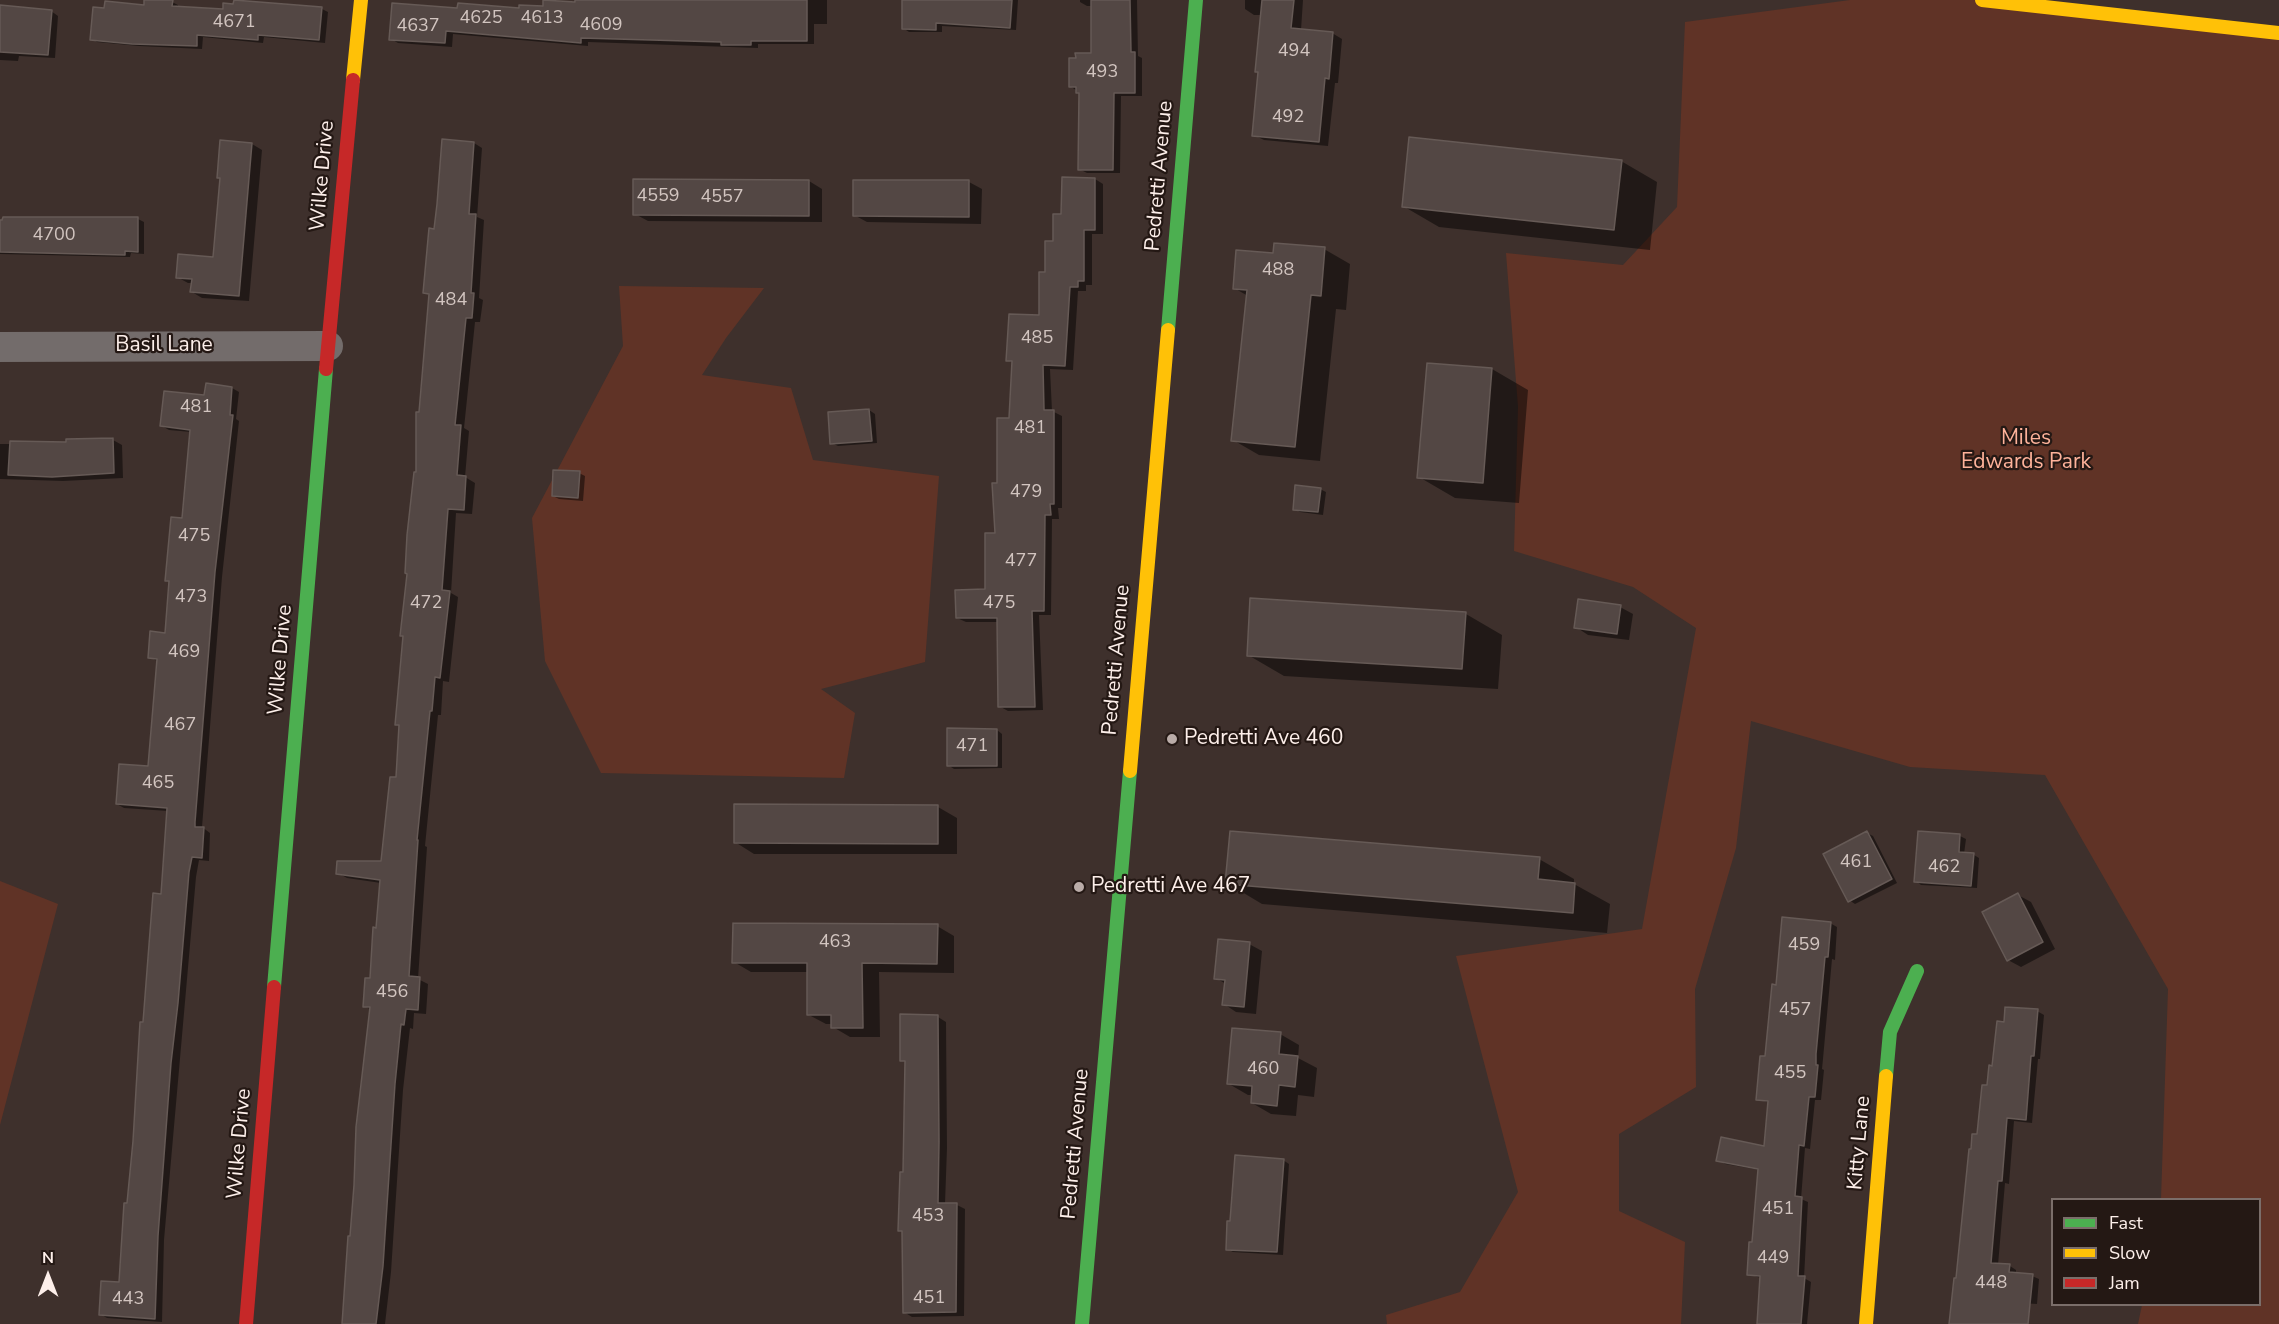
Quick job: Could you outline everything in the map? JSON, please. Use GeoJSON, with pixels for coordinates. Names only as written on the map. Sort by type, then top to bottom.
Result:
{"type":"FeatureCollection","features":[{"type":"Feature","properties":{"kind":"street","name":"Wilke Drive"},"geometry":{"type":"LineString","coordinates":[[246,1324],[328,346],[361,0]]}},
{"type":"Feature","properties":{"kind":"street","name":"Pedretti Avenue"},"geometry":{"type":"LineString","coordinates":[[1082,1324],[1196,0]]}},
{"type":"Feature","properties":{"kind":"street"},"geometry":{"type":"LineString","coordinates":[[1982,0],[2279,33]]}},
{"type":"Feature","properties":{"kind":"street","name":"Basil Lane"},"geometry":{"type":"LineString","coordinates":[[0,346],[328,346]]}},
{"type":"Feature","properties":{"kind":"street","name":"Kitty Lane"},"geometry":{"type":"LineString","coordinates":[[1866,1324],[1890,1032],[1917,971]]}},
{"type":"Feature","properties":{"kind":"green space","name":"Miles Edwards Park"},"geometry":{"type":"Polygon","coordinates":[[[1850,0],[1982,0],[2279,33],[2279,1324],[2138,1324],[2142,1306],[2261,1306],[2261,1198],[2161,1198],[2168,989],[2045,775],[1910,767],[1751,721],[1736,848],[1695,989],[1696,1087],[1619,1134],[1619,1211],[1685,1242],[1681,1324],[1387,1324],[1386,1315],[1460,1292],[1518,1192],[1456,956],[1642,929],[1696,628],[1633,587],[1514,551],[1518,407],[1506,253],[1623,265],[1677,207],[1685,22],[1850,0]]]}},
{"type":"Feature","properties":{"kind":"green space"},"geometry":{"type":"Polygon","coordinates":[[[619,286],[764,288],[726,338],[702,375],[791,388],[813,460],[939,476],[925,662],[821,689],[855,713],[844,778],[601,773],[545,661],[532,518],[623,346],[619,286]]]}},
{"type":"Feature","properties":{"kind":"green space"},"geometry":{"type":"Polygon","coordinates":[[[0,881],[58,904],[0,1125],[0,881]]]}},
{"type":"Feature","properties":{"kind":"building"},"geometry":{"type":"Polygon","coordinates":[[[144,0],[173,0],[172,6],[223,9],[223,3],[233,4],[234,0],[322,7],[319,40],[258,35],[258,40],[197,35],[197,46],[90,40],[93,7],[104,8],[105,1],[144,5],[144,0]]]}},
{"type":"Feature","properties":{"kind":"building"},"geometry":{"type":"Polygon","coordinates":[[[543,0],[575,2],[575,0],[807,0],[807,41],[751,41],[751,45],[721,45],[721,42],[581,38],[581,43],[446,31],[445,43],[389,40],[392,3],[457,8],[458,3],[519,8],[519,5],[543,6],[543,0]]]}},
{"type":"Feature","properties":{"kind":"building"},"geometry":{"type":"Polygon","coordinates":[[[902,0],[1012,0],[1010,28],[936,23],[936,30],[902,29],[902,0]]]}},
{"type":"Feature","properties":{"kind":"building"},"geometry":{"type":"Polygon","coordinates":[[[1091,0],[1130,0],[1131,52],[1135,52],[1135,93],[1114,93],[1113,170],[1078,170],[1079,93],[1076,93],[1076,87],[1069,87],[1069,58],[1076,58],[1075,53],[1091,53],[1091,0]]]}},
{"type":"Feature","properties":{"kind":"building"},"geometry":{"type":"Polygon","coordinates":[[[1262,0],[1294,0],[1291,28],[1333,32],[1329,79],[1325,78],[1319,142],[1252,136],[1262,0]]]}},
{"type":"Feature","properties":{"kind":"building"},"geometry":{"type":"Polygon","coordinates":[[[0,5],[52,10],[48,55],[0,52],[0,5]]]}},
{"type":"Feature","properties":{"kind":"building"},"geometry":{"type":"Polygon","coordinates":[[[1409,137],[1622,160],[1614,230],[1402,207],[1409,137]]]}},
{"type":"Feature","properties":{"kind":"building"},"geometry":{"type":"Polygon","coordinates":[[[442,139],[474,142],[469,214],[476,214],[471,293],[474,293],[472,318],[466,318],[455,425],[461,425],[457,475],[466,476],[464,510],[448,509],[442,590],[450,591],[440,678],[435,677],[432,711],[430,711],[417,840],[409,976],[420,977],[418,1010],[406,1009],[404,1025],[401,1024],[383,1266],[376,1324],[342,1324],[354,1185],[356,1127],[370,1007],[363,1007],[365,978],[370,978],[373,927],[376,928],[380,880],[336,874],[337,861],[381,861],[390,777],[396,777],[399,725],[395,725],[403,636],[400,636],[407,574],[405,573],[407,535],[414,472],[416,472],[416,412],[419,412],[429,294],[423,293],[429,228],[434,229],[442,139]]]}},
{"type":"Feature","properties":{"kind":"building"},"geometry":{"type":"Polygon","coordinates":[[[220,140],[252,143],[239,296],[190,292],[192,279],[176,278],[178,254],[213,257],[220,178],[217,178],[220,140]]]}},
{"type":"Feature","properties":{"kind":"building"},"geometry":{"type":"Polygon","coordinates":[[[1062,177],[1095,178],[1095,230],[1084,230],[1084,281],[1078,281],[1078,287],[1070,287],[1065,366],[1043,365],[1044,410],[1054,410],[1054,504],[1050,504],[1051,515],[1045,515],[1044,611],[1032,611],[1035,707],[998,707],[997,618],[956,618],[955,590],[985,589],[985,533],[995,533],[992,483],[997,483],[997,418],[1009,418],[1012,361],[1006,361],[1009,314],[1039,315],[1039,272],[1045,272],[1045,241],[1053,241],[1053,214],[1061,214],[1062,177]]]}},
{"type":"Feature","properties":{"kind":"building"},"geometry":{"type":"Polygon","coordinates":[[[633,179],[809,180],[809,216],[633,215],[633,179]]]}},
{"type":"Feature","properties":{"kind":"building"},"geometry":{"type":"Polygon","coordinates":[[[853,180],[969,180],[969,217],[853,216],[853,180]]]}},
{"type":"Feature","properties":{"kind":"building"},"geometry":{"type":"Polygon","coordinates":[[[3,217],[138,217],[138,252],[125,251],[125,255],[0,252],[0,220],[3,217]]]}},
{"type":"Feature","properties":{"kind":"building"},"geometry":{"type":"Polygon","coordinates":[[[1274,243],[1325,247],[1321,296],[1311,295],[1295,447],[1231,441],[1247,290],[1233,289],[1236,250],[1273,253],[1274,243]]]}},
{"type":"Feature","properties":{"kind":"building"},"geometry":{"type":"Polygon","coordinates":[[[1427,363],[1492,368],[1483,483],[1417,478],[1427,363]]]}},
{"type":"Feature","properties":{"kind":"building"},"geometry":{"type":"Polygon","coordinates":[[[206,383],[232,387],[230,415],[233,415],[215,572],[195,822],[195,827],[204,827],[202,858],[192,857],[189,872],[171,1063],[158,1236],[155,1319],[99,1315],[101,1281],[119,1282],[124,1203],[127,1203],[133,1141],[140,1022],[143,1022],[153,893],[161,894],[167,808],[116,804],[119,764],[148,766],[157,659],[148,658],[150,631],[165,633],[169,581],[165,581],[171,517],[182,518],[190,430],[160,426],[164,391],[204,395],[206,383]]]}},
{"type":"Feature","properties":{"kind":"building"},"geometry":{"type":"Polygon","coordinates":[[[869,409],[872,441],[830,444],[828,412],[869,409]]]}},
{"type":"Feature","properties":{"kind":"building"},"geometry":{"type":"Polygon","coordinates":[[[113,438],[114,473],[52,477],[8,475],[10,441],[66,442],[66,439],[113,438]]]}},
{"type":"Feature","properties":{"kind":"building"},"geometry":{"type":"Polygon","coordinates":[[[553,470],[580,471],[578,498],[552,496],[553,470]]]}},
{"type":"Feature","properties":{"kind":"building"},"geometry":{"type":"Polygon","coordinates":[[[1295,485],[1321,488],[1318,512],[1293,510],[1295,485]]]}},
{"type":"Feature","properties":{"kind":"building"},"geometry":{"type":"Polygon","coordinates":[[[1250,598],[1466,612],[1462,669],[1247,656],[1250,598]]]}},
{"type":"Feature","properties":{"kind":"building"},"geometry":{"type":"Polygon","coordinates":[[[1578,599],[1621,605],[1617,634],[1574,628],[1578,599]]]}},
{"type":"Feature","properties":{"kind":"building"},"geometry":{"type":"Polygon","coordinates":[[[947,728],[997,729],[997,766],[947,766],[947,728]]]}},
{"type":"Feature","properties":{"kind":"building"},"geometry":{"type":"Polygon","coordinates":[[[734,804],[938,805],[938,844],[734,843],[734,804]]]}},
{"type":"Feature","properties":{"kind":"building"},"geometry":{"type":"Polygon","coordinates":[[[1230,831],[1540,857],[1538,879],[1575,883],[1573,913],[1225,884],[1230,831]]]}},
{"type":"Feature","properties":{"kind":"building"},"geometry":{"type":"Polygon","coordinates":[[[1867,831],[1892,879],[1848,902],[1823,854],[1867,831]]]}},
{"type":"Feature","properties":{"kind":"building"},"geometry":{"type":"Polygon","coordinates":[[[1918,831],[1960,834],[1959,852],[1974,853],[1971,886],[1914,882],[1918,831]]]}},
{"type":"Feature","properties":{"kind":"building"},"geometry":{"type":"Polygon","coordinates":[[[2018,893],[2043,942],[2007,961],[1982,912],[2018,893]]]}},
{"type":"Feature","properties":{"kind":"building"},"geometry":{"type":"Polygon","coordinates":[[[1782,917],[1831,922],[1828,957],[1825,957],[1816,1054],[1816,1065],[1818,1065],[1815,1097],[1809,1097],[1804,1146],[1799,1145],[1795,1196],[1802,1197],[1798,1276],[1805,1276],[1801,1324],[1757,1324],[1760,1276],[1747,1275],[1758,1169],[1716,1161],[1721,1137],[1764,1146],[1768,1101],[1756,1100],[1760,1056],[1765,1056],[1772,984],[1776,985],[1782,917]]]}},
{"type":"Feature","properties":{"kind":"building"},"geometry":{"type":"Polygon","coordinates":[[[733,923],[938,924],[937,964],[862,963],[863,1028],[831,1028],[831,1015],[807,1015],[807,963],[732,963],[733,923]]]}},
{"type":"Feature","properties":{"kind":"building"},"geometry":{"type":"Polygon","coordinates":[[[1218,939],[1250,942],[1244,1007],[1222,1005],[1225,980],[1214,979],[1218,939]]]}},
{"type":"Feature","properties":{"kind":"building"},"geometry":{"type":"Polygon","coordinates":[[[2005,1007],[2038,1009],[2034,1056],[2031,1056],[2026,1120],[2007,1118],[2002,1181],[1998,1181],[1991,1263],[2010,1264],[2009,1272],[2033,1274],[2028,1324],[1949,1324],[1969,1149],[1971,1149],[1972,1134],[1977,1134],[1982,1085],[1987,1085],[1989,1065],[1992,1066],[1997,1021],[2004,1022],[2005,1007]]]}},
{"type":"Feature","properties":{"kind":"building"},"geometry":{"type":"Polygon","coordinates":[[[900,1014],[938,1015],[938,1203],[957,1203],[956,1312],[903,1313],[902,1231],[898,1231],[900,1172],[903,1172],[905,1061],[900,1061],[900,1014]]]}},
{"type":"Feature","properties":{"kind":"building"},"geometry":{"type":"Polygon","coordinates":[[[1232,1028],[1281,1032],[1279,1054],[1298,1056],[1295,1087],[1279,1085],[1277,1106],[1251,1103],[1252,1086],[1227,1084],[1232,1028]]]}},
{"type":"Feature","properties":{"kind":"building"},"geometry":{"type":"Polygon","coordinates":[[[1235,1155],[1284,1159],[1277,1252],[1226,1250],[1235,1155]]]}},
{"type":"Feature","properties":{"kind":"traffic: fast"},"geometry":{"type":"LineString","coordinates":[[1168,330],[1196,0]]}},
{"type":"Feature","properties":{"kind":"traffic: fast"},"geometry":{"type":"LineString","coordinates":[[274,987],[326,369]]}},
{"type":"Feature","properties":{"kind":"traffic: fast"},"geometry":{"type":"LineString","coordinates":[[1082,1324],[1130,771]]}},
{"type":"Feature","properties":{"kind":"traffic: fast"},"geometry":{"type":"LineString","coordinates":[[1886,1076],[1890,1032],[1917,971]]}},
{"type":"Feature","properties":{"kind":"traffic: slow"},"geometry":{"type":"LineString","coordinates":[[353,80],[361,0]]}},
{"type":"Feature","properties":{"kind":"traffic: slow"},"geometry":{"type":"LineString","coordinates":[[1982,0],[2279,33]]}},
{"type":"Feature","properties":{"kind":"traffic: slow"},"geometry":{"type":"LineString","coordinates":[[1130,771],[1168,330]]}},
{"type":"Feature","properties":{"kind":"traffic: slow"},"geometry":{"type":"LineString","coordinates":[[1866,1324],[1886,1076]]}},
{"type":"Feature","properties":{"kind":"traffic: jam"},"geometry":{"type":"LineString","coordinates":[[326,369],[353,80]]}},
{"type":"Feature","properties":{"kind":"traffic: jam"},"geometry":{"type":"LineString","coordinates":[[246,1324],[274,987]]}},
{"type":"Feature","properties":{"kind":"place","name":"Pedretti Ave 460"},"geometry":{"type":"Point","coordinates":[1172,739]}},
{"type":"Feature","properties":{"kind":"place","name":"Pedretti Ave 467"},"geometry":{"type":"Point","coordinates":[1079,887]}}]}
